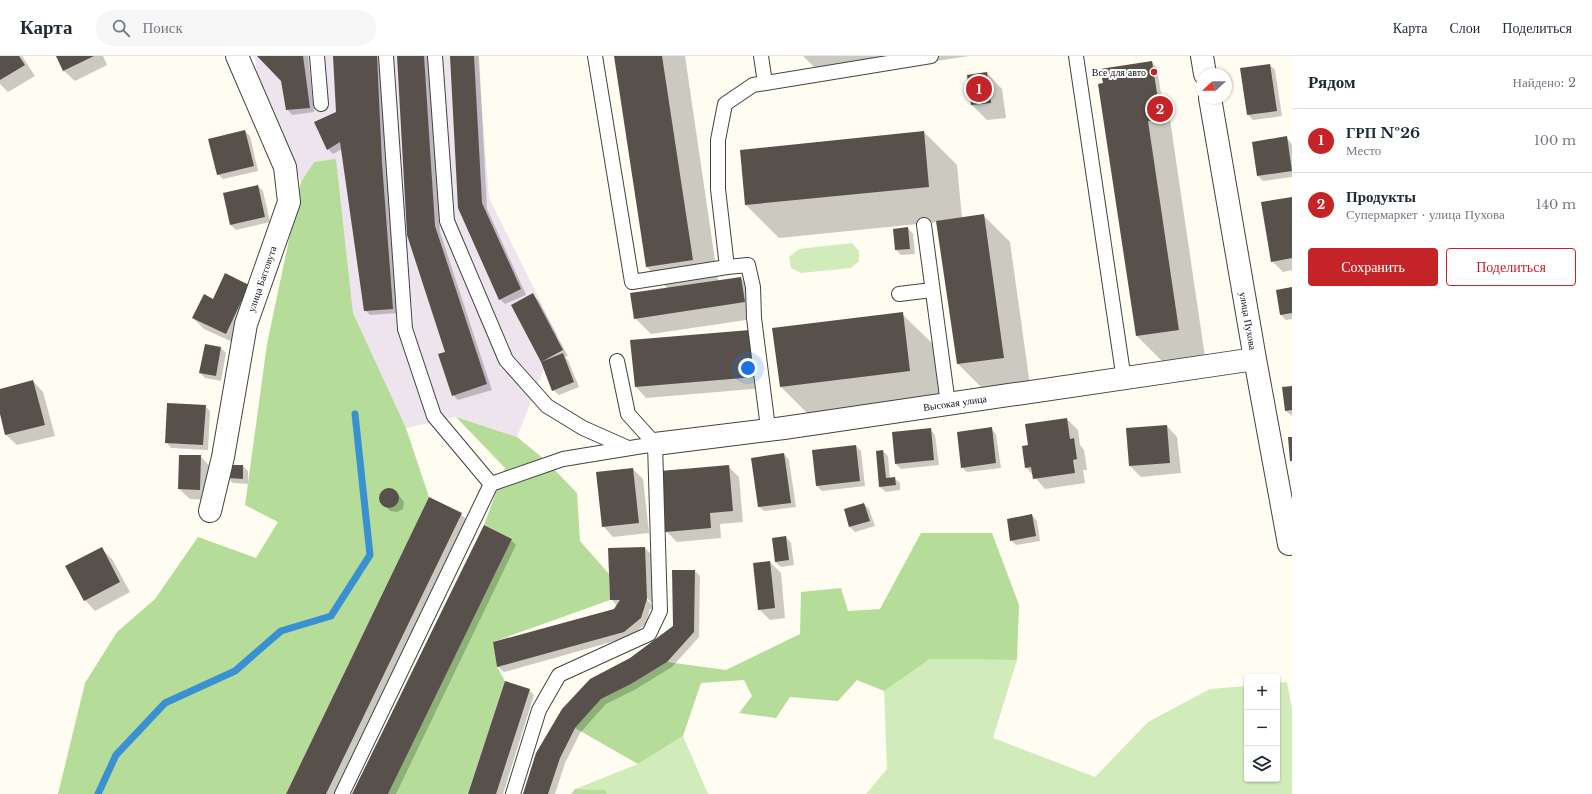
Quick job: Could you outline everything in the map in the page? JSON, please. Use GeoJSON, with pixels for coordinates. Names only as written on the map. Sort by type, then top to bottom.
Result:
{"type":"FeatureCollection","features":[{"type":"Feature","properties":{"kind":"street","name":"улица Багговута"},"geometry":{"type":"LineString","coordinates":[[210,511],[223,457],[246,324],[289,202],[285,167],[237,56]]}},
{"type":"Feature","properties":{"kind":"street"},"geometry":{"type":"LineString","coordinates":[[1202,56],[1204,68]]}},
{"type":"Feature","properties":{"kind":"street","name":"улица Пухова"},"geometry":{"type":"LineString","coordinates":[[1211,104],[1255,359],[1291,544]]}},
{"type":"Feature","properties":{"kind":"street","name":"Высокая улица"},"geometry":{"type":"LineString","coordinates":[[656,444],[768,428],[784,428],[1124,380],[1255,359]]}},
{"type":"Feature","properties":{"kind":"lane"},"geometry":{"type":"LineString","coordinates":[[317,56],[321,104]]}},
{"type":"Feature","properties":{"kind":"lane"},"geometry":{"type":"LineString","coordinates":[[386,56],[405,329],[434,416],[491,484]]}},
{"type":"Feature","properties":{"kind":"lane"},"geometry":{"type":"LineString","coordinates":[[435,56],[447,221],[506,360],[547,406],[583,428],[628,448]]}},
{"type":"Feature","properties":{"kind":"lane"},"geometry":{"type":"LineString","coordinates":[[595,56],[632,282],[748,264],[753,287],[754,318],[768,428]]}},
{"type":"Feature","properties":{"kind":"lane"},"geometry":{"type":"LineString","coordinates":[[761,56],[765,83]]}},
{"type":"Feature","properties":{"kind":"lane"},"geometry":{"type":"LineString","coordinates":[[727,267],[718,189],[718,140],[725,104],[753,85],[931,56]]}},
{"type":"Feature","properties":{"kind":"lane"},"geometry":{"type":"LineString","coordinates":[[1076,56],[1124,380]]}},
{"type":"Feature","properties":{"kind":"lane"},"geometry":{"type":"LineString","coordinates":[[924,225],[948,404]]}},
{"type":"Feature","properties":{"kind":"lane"},"geometry":{"type":"LineString","coordinates":[[899,294],[932,290]]}},
{"type":"Feature","properties":{"kind":"lane"},"geometry":{"type":"LineString","coordinates":[[513,794],[539,710],[559,675],[649,634],[660,611],[656,444],[628,414],[617,361]]}},
{"type":"Feature","properties":{"kind":"lane"},"geometry":{"type":"LineString","coordinates":[[342,794],[491,484],[563,459],[656,444]]}},
{"type":"Feature","properties":{"kind":"shaded area"},"geometry":{"type":"Polygon","coordinates":[[[255,56],[478,56],[489,198],[557,335],[517,437],[456,417],[406,428],[353,313],[336,160],[314,162],[301,182],[258,84],[255,56]]]}},
{"type":"Feature","properties":{"kind":"green space"},"geometry":{"type":"Polygon","coordinates":[[[336,159],[353,313],[406,428],[429,497],[286,794],[58,794],[85,683],[117,632],[155,599],[198,537],[256,558],[278,522],[245,505],[267,344],[301,182],[314,162],[336,159]]]}},
{"type":"Feature","properties":{"kind":"green space"},"geometry":{"type":"Polygon","coordinates":[[[852,243],[859,251],[859,261],[851,268],[801,273],[791,268],[789,257],[799,249],[852,243]]]}},
{"type":"Feature","properties":{"kind":"green space"},"geometry":{"type":"Polygon","coordinates":[[[456,417],[517,437],[544,459],[577,493],[580,541],[609,574],[610,600],[493,642],[497,667],[505,681],[468,794],[388,794],[512,539],[484,525],[505,468],[456,417]]]}},
{"type":"Feature","properties":{"kind":"green space"},"geometry":{"type":"Polygon","coordinates":[[[921,533],[992,533],[1019,605],[1017,660],[930,659],[884,691],[857,680],[838,701],[790,697],[776,718],[739,713],[752,696],[744,680],[701,683],[683,736],[638,764],[575,728],[601,699],[631,684],[667,662],[726,670],[800,634],[801,592],[841,588],[848,611],[880,609],[921,533]]]}},
{"type":"Feature","properties":{"kind":"green space"},"geometry":{"type":"Polygon","coordinates":[[[930,659],[1017,660],[993,738],[1095,777],[1148,722],[1210,689],[1244,686],[1244,782],[1280,782],[1280,683],[1287,682],[1292,709],[1292,794],[866,794],[887,769],[884,691],[930,659]]]}},
{"type":"Feature","properties":{"kind":"green space"},"geometry":{"type":"Polygon","coordinates":[[[683,736],[708,794],[607,794],[605,790],[575,789],[638,764],[683,736]]]}},
{"type":"Feature","properties":{"kind":"green space"},"geometry":{"type":"Polygon","coordinates":[[[575,789],[605,790],[607,794],[571,794],[575,789]]]}},
{"type":"Feature","properties":{"kind":"building"},"geometry":{"type":"Polygon","coordinates":[[[0,56],[19,56],[25,65],[0,80],[0,56]]]}},
{"type":"Feature","properties":{"kind":"building"},"geometry":{"type":"Polygon","coordinates":[[[56,56],[94,56],[63,71],[56,56]]]}},
{"type":"Feature","properties":{"kind":"building"},"geometry":{"type":"Polygon","coordinates":[[[257,56],[303,56],[310,108],[286,110],[281,81],[257,56]]]}},
{"type":"Feature","properties":{"kind":"building"},"geometry":{"type":"Polygon","coordinates":[[[333,56],[377,56],[382,163],[393,309],[364,311],[340,142],[327,150],[314,122],[336,112],[333,56]]]}},
{"type":"Feature","properties":{"kind":"building"},"geometry":{"type":"Polygon","coordinates":[[[397,56],[424,56],[435,226],[487,384],[452,396],[438,354],[445,352],[407,235],[397,56]]]}},
{"type":"Feature","properties":{"kind":"building"},"geometry":{"type":"Polygon","coordinates":[[[450,56],[474,56],[482,203],[521,289],[499,300],[458,208],[450,56]]]}},
{"type":"Feature","properties":{"kind":"building"},"geometry":{"type":"Polygon","coordinates":[[[614,56],[662,56],[693,260],[646,267],[614,56]]]}},
{"type":"Feature","properties":{"kind":"building"},"geometry":{"type":"Polygon","coordinates":[[[1152,61],[1161,119],[1148,121],[1179,330],[1136,336],[1098,84],[1103,83],[1100,69],[1152,61]]]}},
{"type":"Feature","properties":{"kind":"building"},"geometry":{"type":"Polygon","coordinates":[[[1270,64],[1277,111],[1247,115],[1240,68],[1270,64]]]}},
{"type":"Feature","properties":{"kind":"building"},"geometry":{"type":"Polygon","coordinates":[[[987,72],[991,103],[971,105],[967,75],[987,72]]]}},
{"type":"Feature","properties":{"kind":"building"},"geometry":{"type":"Polygon","coordinates":[[[245,130],[254,166],[217,175],[208,139],[245,130]]]}},
{"type":"Feature","properties":{"kind":"building"},"geometry":{"type":"Polygon","coordinates":[[[924,131],[929,187],[745,205],[740,150],[924,131]]]}},
{"type":"Feature","properties":{"kind":"building"},"geometry":{"type":"Polygon","coordinates":[[[1287,136],[1292,171],[1257,176],[1252,142],[1287,136]]]}},
{"type":"Feature","properties":{"kind":"building"},"geometry":{"type":"Polygon","coordinates":[[[258,185],[265,217],[230,225],[223,193],[258,185]]]}},
{"type":"Feature","properties":{"kind":"building"},"geometry":{"type":"Polygon","coordinates":[[[1292,197],[1292,258],[1271,262],[1261,202],[1292,197]]]}},
{"type":"Feature","properties":{"kind":"building"},"geometry":{"type":"Polygon","coordinates":[[[984,214],[1004,358],[957,364],[936,221],[984,214]]]}},
{"type":"Feature","properties":{"kind":"building"},"geometry":{"type":"Polygon","coordinates":[[[908,227],[910,249],[895,250],[893,229],[908,227]]]}},
{"type":"Feature","properties":{"kind":"building"},"geometry":{"type":"Polygon","coordinates":[[[225,273],[249,285],[226,334],[192,318],[204,294],[213,299],[225,273]]]}},
{"type":"Feature","properties":{"kind":"building"},"geometry":{"type":"Polygon","coordinates":[[[741,277],[745,302],[634,319],[630,293],[741,277]]]}},
{"type":"Feature","properties":{"kind":"building"},"geometry":{"type":"Polygon","coordinates":[[[1292,287],[1292,313],[1280,315],[1276,290],[1292,287]]]}},
{"type":"Feature","properties":{"kind":"building"},"geometry":{"type":"Polygon","coordinates":[[[533,293],[563,350],[541,362],[511,305],[533,293]]]}},
{"type":"Feature","properties":{"kind":"building"},"geometry":{"type":"Polygon","coordinates":[[[903,312],[910,371],[780,387],[772,328],[903,312]]]}},
{"type":"Feature","properties":{"kind":"building"},"geometry":{"type":"Polygon","coordinates":[[[750,330],[755,377],[635,387],[630,340],[750,330]]]}},
{"type":"Feature","properties":{"kind":"building"},"geometry":{"type":"Polygon","coordinates":[[[205,344],[221,347],[216,376],[199,373],[205,344]]]}},
{"type":"Feature","properties":{"kind":"building"},"geometry":{"type":"Polygon","coordinates":[[[563,353],[574,382],[552,391],[541,362],[563,353]]]}},
{"type":"Feature","properties":{"kind":"building"},"geometry":{"type":"Polygon","coordinates":[[[33,380],[45,425],[5,435],[0,414],[0,389],[33,380]]]}},
{"type":"Feature","properties":{"kind":"building"},"geometry":{"type":"Polygon","coordinates":[[[1292,386],[1292,410],[1285,411],[1282,387],[1292,386]]]}},
{"type":"Feature","properties":{"kind":"building"},"geometry":{"type":"Polygon","coordinates":[[[167,403],[206,405],[203,445],[165,443],[167,403]]]}},
{"type":"Feature","properties":{"kind":"building"},"geometry":{"type":"Polygon","coordinates":[[[1067,418],[1070,439],[1074,438],[1077,459],[1073,460],[1075,473],[1033,479],[1031,467],[1025,468],[1022,446],[1028,445],[1025,424],[1067,418]]]}},
{"type":"Feature","properties":{"kind":"building"},"geometry":{"type":"Polygon","coordinates":[[[1167,425],[1170,463],[1129,466],[1126,428],[1167,425]]]}},
{"type":"Feature","properties":{"kind":"building"},"geometry":{"type":"Polygon","coordinates":[[[992,427],[996,463],[961,468],[957,432],[992,427]]]}},
{"type":"Feature","properties":{"kind":"building"},"geometry":{"type":"Polygon","coordinates":[[[931,428],[934,460],[895,464],[892,432],[931,428]]]}},
{"type":"Feature","properties":{"kind":"building"},"geometry":{"type":"Polygon","coordinates":[[[1288,437],[1292,437],[1292,461],[1290,461],[1288,437]]]}},
{"type":"Feature","properties":{"kind":"building"},"geometry":{"type":"Polygon","coordinates":[[[856,445],[860,481],[816,486],[812,450],[856,445]]]}},
{"type":"Feature","properties":{"kind":"building"},"geometry":{"type":"Polygon","coordinates":[[[883,450],[886,478],[895,477],[896,485],[879,487],[876,451],[883,450]]]}},
{"type":"Feature","properties":{"kind":"building"},"geometry":{"type":"Polygon","coordinates":[[[784,453],[791,503],[758,507],[751,458],[784,453]]]}},
{"type":"Feature","properties":{"kind":"building"},"geometry":{"type":"Polygon","coordinates":[[[179,455],[201,455],[200,490],[178,489],[179,455]]]}},
{"type":"Feature","properties":{"kind":"building"},"geometry":{"type":"Polygon","coordinates":[[[227,465],[243,465],[243,479],[227,478],[227,465]]]}},
{"type":"Feature","properties":{"kind":"building"},"geometry":{"type":"Polygon","coordinates":[[[729,465],[733,511],[710,513],[711,528],[665,532],[660,471],[729,465]]]}},
{"type":"Feature","properties":{"kind":"building"},"geometry":{"type":"Polygon","coordinates":[[[633,468],[639,523],[602,527],[596,472],[633,468]]]}},
{"type":"Feature","properties":{"kind":"building"},"geometry":{"type":"Polygon","coordinates":[[[385,488],[393,488],[399,494],[399,502],[393,508],[385,508],[379,502],[379,494],[385,488]]]}},
{"type":"Feature","properties":{"kind":"building"},"geometry":{"type":"Polygon","coordinates":[[[429,497],[462,513],[326,794],[286,794],[429,497]]]}},
{"type":"Feature","properties":{"kind":"building"},"geometry":{"type":"Polygon","coordinates":[[[864,503],[870,521],[849,527],[844,509],[864,503]]]}},
{"type":"Feature","properties":{"kind":"building"},"geometry":{"type":"Polygon","coordinates":[[[1032,514],[1036,536],[1010,541],[1007,519],[1032,514]]]}},
{"type":"Feature","properties":{"kind":"building"},"geometry":{"type":"Polygon","coordinates":[[[484,525],[512,539],[388,794],[352,794],[484,525]]]}},
{"type":"Feature","properties":{"kind":"building"},"geometry":{"type":"Polygon","coordinates":[[[786,536],[789,560],[775,562],[772,538],[786,536]]]}},
{"type":"Feature","properties":{"kind":"building"},"geometry":{"type":"Polygon","coordinates":[[[102,547],[120,582],[84,601],[65,566],[102,547]]]}},
{"type":"Feature","properties":{"kind":"building"},"geometry":{"type":"Polygon","coordinates":[[[645,547],[647,599],[641,618],[624,632],[497,667],[493,642],[614,609],[620,600],[610,600],[608,548],[645,547]]]}},
{"type":"Feature","properties":{"kind":"building"},"geometry":{"type":"Polygon","coordinates":[[[770,561],[775,608],[758,610],[753,563],[770,561]]]}},
{"type":"Feature","properties":{"kind":"building"},"geometry":{"type":"Polygon","coordinates":[[[672,570],[695,570],[694,632],[667,662],[631,684],[601,699],[575,728],[560,758],[548,794],[523,794],[536,753],[562,709],[590,679],[630,658],[673,626],[672,570]]]}},
{"type":"Feature","properties":{"kind":"building"},"geometry":{"type":"Polygon","coordinates":[[[505,681],[530,689],[496,794],[468,794],[505,681]]]}},
{"type":"Feature","properties":{"kind":"waterway"},"geometry":{"type":"LineString","coordinates":[[98,794],[116,755],[165,703],[235,671],[281,631],[331,616],[370,555],[355,414]]}},
{"type":"Feature","properties":{"kind":"place","name":"Все для авто"},"geometry":{"type":"Point","coordinates":[1154,72]}},
{"type":"Feature","properties":{"kind":"place","name":"ГРП №26"},"geometry":{"type":"Point","coordinates":[979,89]}},
{"type":"Feature","properties":{"kind":"place","name":"Продукты"},"geometry":{"type":"Point","coordinates":[1160,109]}}]}
